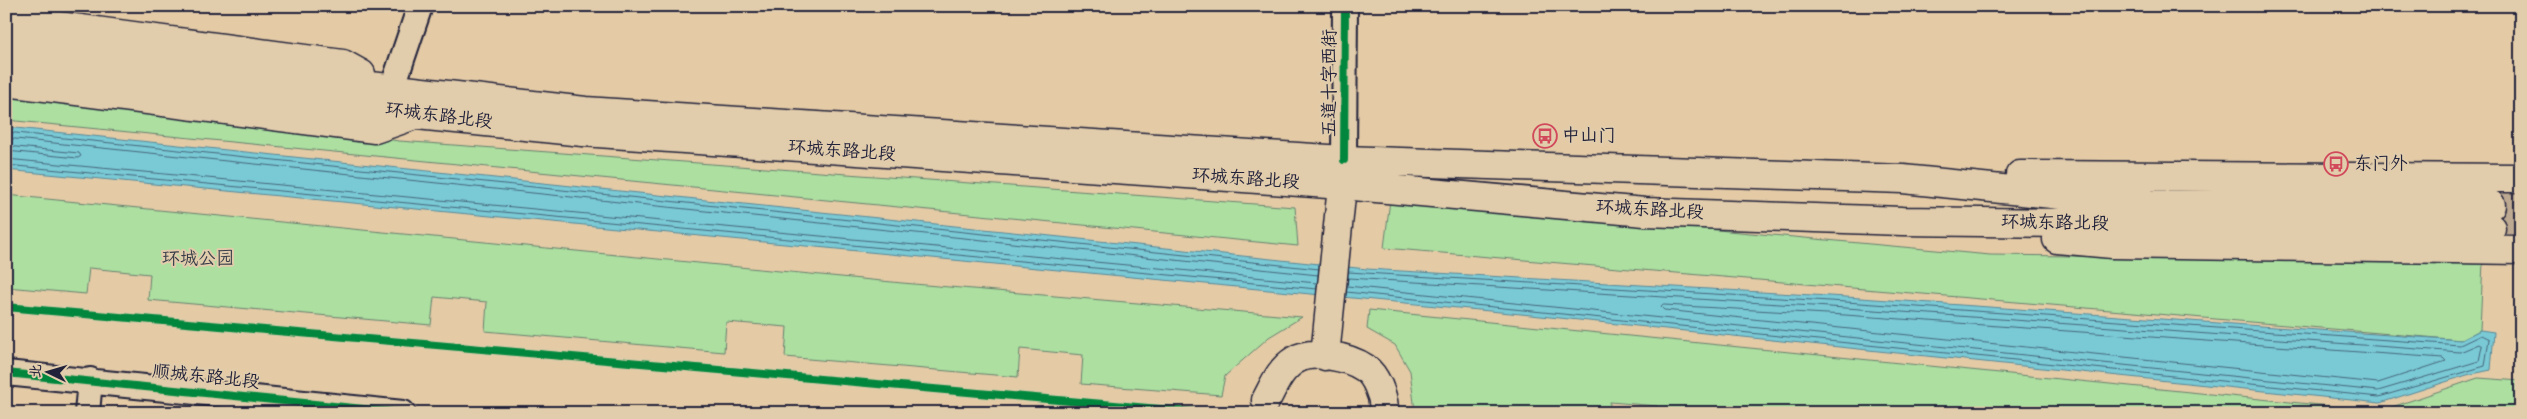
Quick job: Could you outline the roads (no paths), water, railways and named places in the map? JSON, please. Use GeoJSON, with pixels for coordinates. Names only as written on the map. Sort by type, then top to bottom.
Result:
{"type":"FeatureCollection","features":[{"type":"Feature","properties":{"kind":"main road"},"geometry":{"type":"LineString","coordinates":[[6,19],[343,64],[392,90]]}},
{"type":"Feature","properties":{"kind":"main road","name":"环城东路北段"},"geometry":{"type":"LineString","coordinates":[[6,39],[392,90],[585,111],[1343,173],[1645,212],[1902,221],[2491,216],[2150,204],[1903,179],[1343,173],[592,133],[417,115],[6,59]]}},
{"type":"Feature","properties":{"kind":"main road"},"geometry":{"type":"LineString","coordinates":[[6,82],[376,129],[417,115]]}},
{"type":"Feature","properties":{"kind":"main road"},"geometry":{"type":"LineString","coordinates":[[1326,356],[1343,173]]}},
{"type":"Feature","properties":{"kind":"main road"},"geometry":{"type":"LineString","coordinates":[[1903,179],[1995,175],[2521,178]]}},
{"type":"Feature","properties":{"kind":"main road"},"geometry":{"type":"LineString","coordinates":[[1902,221],[2112,244],[2521,250]]}},
{"type":"Feature","properties":{"kind":"main road"},"geometry":{"type":"LineString","coordinates":[[1266,400],[1281,371],[1296,359],[1326,356],[1350,361],[1366,369],[1375,380],[1384,408]]}},
{"type":"Feature","properties":{"kind":"street"},"geometry":{"type":"LineString","coordinates":[[392,90],[420,6]]}},
{"type":"Feature","properties":{"kind":"street","name":"五道十字西街"},"geometry":{"type":"LineString","coordinates":[[1343,173],[1345,6]]}},
{"type":"Feature","properties":{"kind":"street","name":"顺城东路北段"},"geometry":{"type":"LineString","coordinates":[[6,373],[402,413]]}},
{"type":"Feature","properties":{"kind":"street"},"geometry":{"type":"LineString","coordinates":[[87,413],[90,380]]}},
{"type":"Feature","properties":{"kind":"water"},"geometry":{"type":"Polygon","coordinates":[[[6,127],[1367,269],[1846,297],[2461,340],[2480,330],[2494,332],[2491,370],[2467,375],[2380,403],[1521,314],[6,170],[6,127]]]}},
{"type":"Feature","properties":{"kind":"tunnel"},"geometry":{"type":"LineString","coordinates":[[2491,205],[2521,206]]}},
{"type":"Feature","properties":{"kind":"tunnel"},"geometry":{"type":"LineString","coordinates":[[2491,228],[2521,227]]}},
{"type":"Feature","properties":{"kind":"place","name":"中山门"},"geometry":{"type":"Point","coordinates":[1545,136]}},
{"type":"Feature","properties":{"kind":"place","name":"东门外"},"geometry":{"type":"Point","coordinates":[2336,164]}},
{"type":"Feature","properties":{"kind":"park label","name":"环城公园"},"geometry":{"type":"Point","coordinates":[198,259]}}]}
